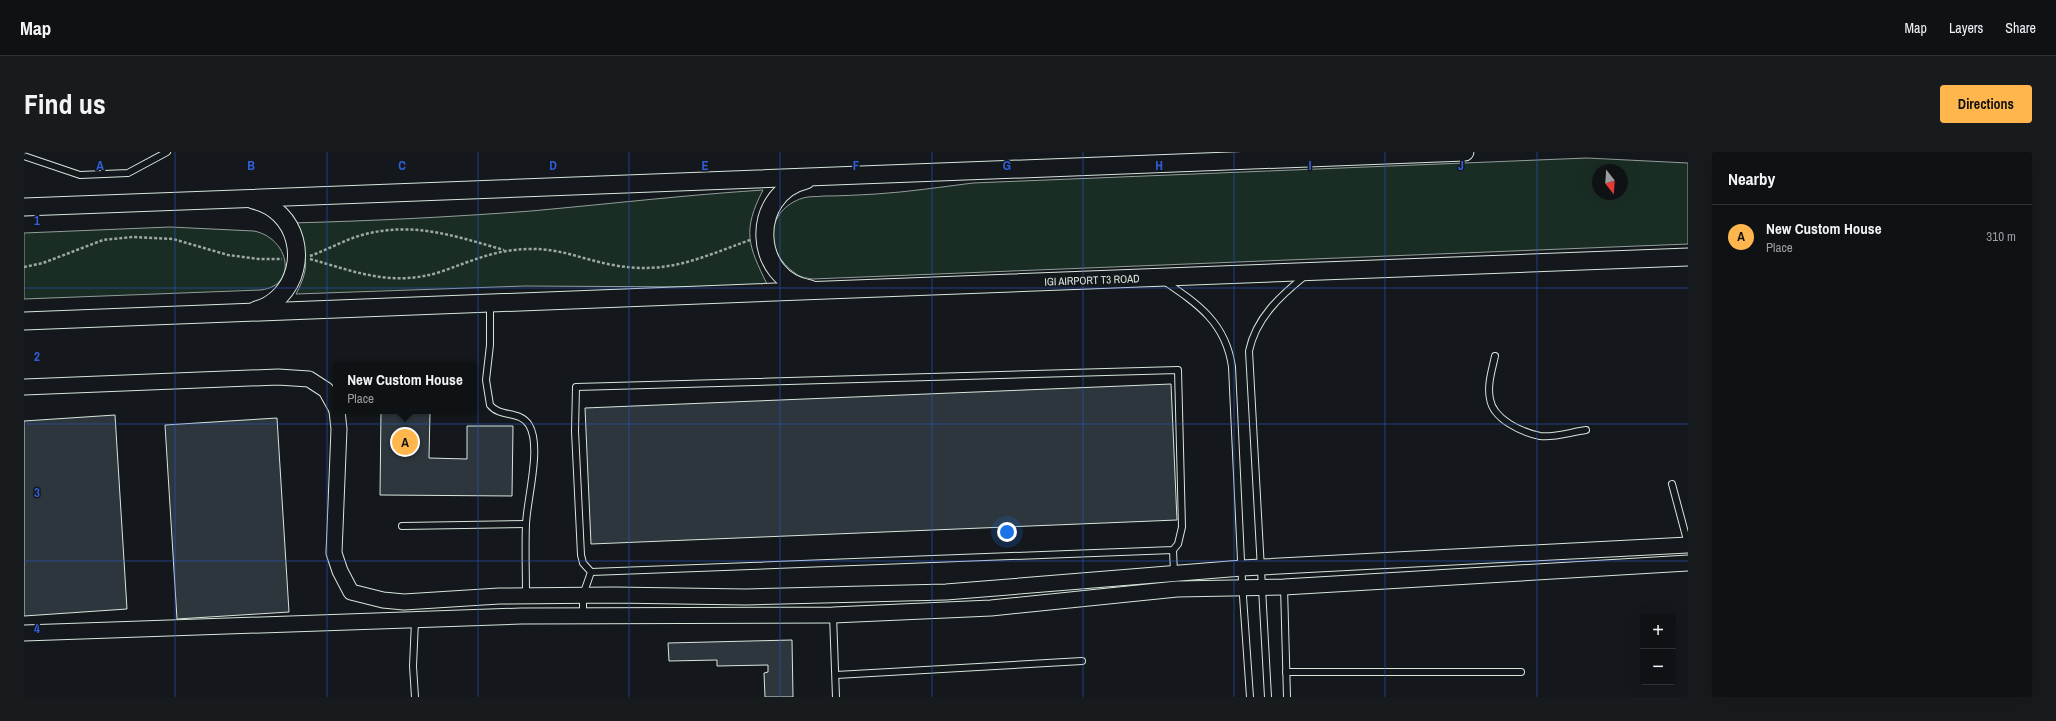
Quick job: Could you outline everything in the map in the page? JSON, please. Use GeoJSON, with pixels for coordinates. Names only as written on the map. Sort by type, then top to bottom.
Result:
{"type":"FeatureCollection","features":[{"type":"Feature","properties":{"kind":"main road"},"geometry":{"type":"LineString","coordinates":[[1134,165],[1154,158],[1165,152]]}},
{"type":"Feature","properties":{"kind":"main road"},"geometry":{"type":"LineString","coordinates":[[24,207],[1465,152]]}},
{"type":"Feature","properties":{"kind":"main road"},"geometry":{"type":"LineString","coordinates":[[817,177],[798,182],[782,192],[770,208],[764,226],[765,246],[772,264],[785,278],[802,288],[822,291]]}},
{"type":"Feature","properties":{"kind":"main road"},"geometry":{"type":"LineString","coordinates":[[237,199],[255,201],[266,205],[285,220],[294,236],[297,258],[296,271],[288,288],[275,301],[259,309],[242,312]]}},
{"type":"Feature","properties":{"kind":"main road","name":"IGI AIRPORT T3 ROAD"},"geometry":{"type":"LineString","coordinates":[[822,291],[1688,257]]}},
{"type":"Feature","properties":{"kind":"main road"},"geometry":{"type":"LineString","coordinates":[[24,321],[822,291]]}},
{"type":"Feature","properties":{"kind":"street"},"geometry":{"type":"LineString","coordinates":[[24,388],[278,377],[309,378],[326,390],[333,403]]}},
{"type":"Feature","properties":{"kind":"street"},"geometry":{"type":"LineString","coordinates":[[337,414],[339,429],[334,553],[340,571],[351,592],[383,600],[404,602],[526,596],[746,597],[946,592],[1242,568],[1688,545]]}},
{"type":"Feature","properties":{"kind":"street"},"geometry":{"type":"LineString","coordinates":[[24,633],[415,618],[583,615],[834,615],[991,608],[1177,590],[1284,586],[1688,563]]}},
{"type":"Feature","properties":{"kind":"lane"},"geometry":{"type":"LineString","coordinates":[[24,156],[80,175],[128,173],[166,152]]}},
{"type":"Feature","properties":{"kind":"lane"},"geometry":{"type":"LineString","coordinates":[[1268,697],[1249,351],[1256,330],[1271,306],[1280,296],[1311,271]]}},
{"type":"Feature","properties":{"kind":"lane"},"geometry":{"type":"LineString","coordinates":[[1158,277],[1200,307],[1218,329],[1230,352],[1250,697]]}},
{"type":"Feature","properties":{"kind":"lane"},"geometry":{"type":"LineString","coordinates":[[490,303],[490,345],[486,380],[490,405],[499,412],[514,414],[525,418],[532,432],[535,447],[526,524],[526,596]]}},
{"type":"Feature","properties":{"kind":"lane"},"geometry":{"type":"LineString","coordinates":[[1495,356],[1489,385],[1490,400],[1496,412],[1505,421],[1518,429],[1540,436],[1586,430]]}},
{"type":"Feature","properties":{"kind":"lane"},"geometry":{"type":"LineString","coordinates":[[591,572],[583,563],[581,555],[575,431],[576,387],[1178,370],[1182,527],[1178,544],[1173,550],[1174,574]]}},
{"type":"Feature","properties":{"kind":"lane"},"geometry":{"type":"LineString","coordinates":[[1672,484],[1688,545]]}},
{"type":"Feature","properties":{"kind":"lane"},"geometry":{"type":"LineString","coordinates":[[402,526],[526,524]]}},
{"type":"Feature","properties":{"kind":"lane"},"geometry":{"type":"LineString","coordinates":[[591,572],[1173,550]]}},
{"type":"Feature","properties":{"kind":"lane"},"geometry":{"type":"LineString","coordinates":[[583,615],[583,596],[591,572]]}},
{"type":"Feature","properties":{"kind":"lane"},"geometry":{"type":"LineString","coordinates":[[1284,586],[1287,697]]}},
{"type":"Feature","properties":{"kind":"lane"},"geometry":{"type":"LineString","coordinates":[[834,615],[836,697]]}},
{"type":"Feature","properties":{"kind":"lane"},"geometry":{"type":"LineString","coordinates":[[415,618],[413,666],[415,697]]}},
{"type":"Feature","properties":{"kind":"lane"},"geometry":{"type":"LineString","coordinates":[[836,675],[1082,661]]}},
{"type":"Feature","properties":{"kind":"lane"},"geometry":{"type":"LineString","coordinates":[[1286,672],[1521,672]]}},
{"type":"Feature","properties":{"kind":"path"},"geometry":{"type":"LineString","coordinates":[[505,251],[442,232],[406,229],[363,235],[306,258],[361,275],[407,277],[439,272],[486,255],[505,251],[545,249],[561,251],[617,266],[659,268],[691,262],[750,240]]}},
{"type":"Feature","properties":{"kind":"path"},"geometry":{"type":"LineString","coordinates":[[24,267],[43,263],[103,240],[132,237],[172,240],[228,255],[259,259],[284,259]]}},
{"type":"Feature","properties":{"kind":"green space"},"geometry":{"type":"Polygon","coordinates":[[[1587,158],[1688,163],[1688,244],[812,279],[798,275],[785,264],[778,254],[774,243],[773,232],[776,221],[781,212],[790,204],[803,198],[888,193],[973,183],[1587,158]]]}},
{"type":"Feature","properties":{"kind":"green space"},"geometry":{"type":"Polygon","coordinates":[[[763,190],[752,216],[750,238],[755,259],[767,284],[695,287],[525,286],[296,294],[306,265],[303,250],[291,223],[531,211],[705,194],[763,190]]]}},
{"type":"Feature","properties":{"kind":"green space"},"geometry":{"type":"Polygon","coordinates":[[[170,227],[254,231],[266,235],[275,242],[282,251],[285,261],[285,271],[281,280],[273,286],[261,290],[24,299],[24,233],[170,227]]]}},
{"type":"Feature","properties":{"kind":"building"},"geometry":{"type":"Polygon","coordinates":[[[1171,384],[1177,520],[591,544],[585,408],[1171,384]]]}},
{"type":"Feature","properties":{"kind":"building"},"geometry":{"type":"Polygon","coordinates":[[[381,414],[430,414],[429,458],[467,459],[467,426],[513,426],[512,496],[380,495],[381,414]]]}},
{"type":"Feature","properties":{"kind":"building"},"geometry":{"type":"Polygon","coordinates":[[[115,415],[127,609],[24,616],[24,421],[115,415]]]}},
{"type":"Feature","properties":{"kind":"building"},"geometry":{"type":"Polygon","coordinates":[[[277,418],[289,612],[177,619],[165,425],[277,418]]]}},
{"type":"Feature","properties":{"kind":"building"},"geometry":{"type":"Polygon","coordinates":[[[792,640],[793,697],[765,697],[764,673],[768,672],[768,665],[717,666],[717,660],[669,661],[668,643],[792,640]]]}},
{"type":"Feature","properties":{"kind":"place","name":"New Custom House"},"geometry":{"type":"Point","coordinates":[405,442]}}]}
